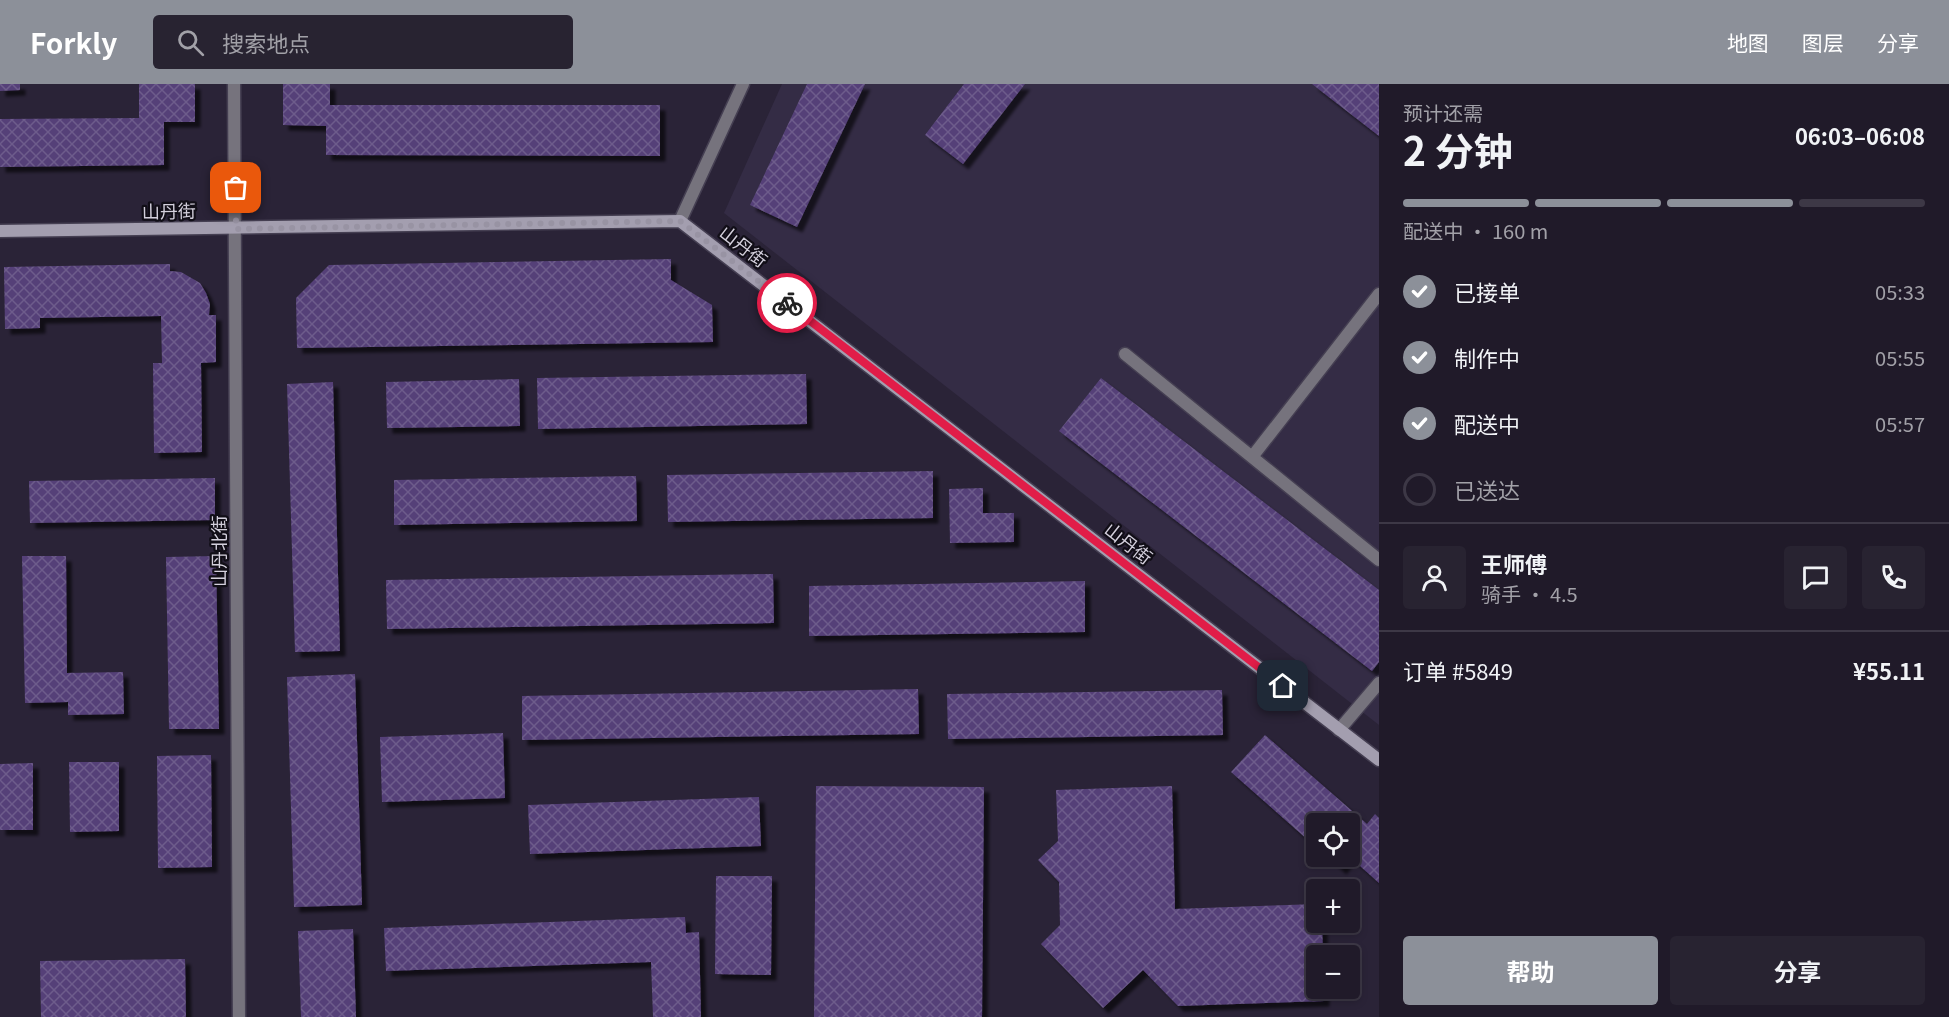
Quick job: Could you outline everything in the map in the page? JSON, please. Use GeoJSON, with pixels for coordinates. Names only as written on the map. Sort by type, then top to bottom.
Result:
{"type":"FeatureCollection","features":[{"type":"Feature","properties":{"kind":"street","name":"山丹北街"},"geometry":{"type":"LineString","coordinates":[[234,84],[239,1017]]}},
{"type":"Feature","properties":{"kind":"street"},"geometry":{"type":"LineString","coordinates":[[680,221],[743,84]]}},
{"type":"Feature","properties":{"kind":"street","name":"山丹街"},"geometry":{"type":"LineString","coordinates":[[0,231],[680,221],[1379,760]]}},
{"type":"Feature","properties":{"kind":"street"},"geometry":{"type":"LineString","coordinates":[[1252,458],[1379,294]]}},
{"type":"Feature","properties":{"kind":"street"},"geometry":{"type":"LineString","coordinates":[[1125,354],[1379,560]]}},
{"type":"Feature","properties":{"kind":"street"},"geometry":{"type":"LineString","coordinates":[[1339,729],[1379,683]]}},
{"type":"Feature","properties":{"kind":"shaded area"},"geometry":{"type":"Polygon","coordinates":[[[782,84],[1379,84],[1379,725],[724,213],[782,84]]]}},
{"type":"Feature","properties":{"kind":"building"},"geometry":{"type":"Polygon","coordinates":[[[0,84],[20,84],[20,90],[0,91],[0,84]]]}},
{"type":"Feature","properties":{"kind":"building"},"geometry":{"type":"Polygon","coordinates":[[[139,84],[195,84],[195,122],[164,122],[164,165],[0,167],[0,119],[139,118],[139,84]]]}},
{"type":"Feature","properties":{"kind":"building"},"geometry":{"type":"Polygon","coordinates":[[[283,84],[330,84],[330,105],[660,105],[660,156],[326,155],[326,126],[283,125],[283,84]]]}},
{"type":"Feature","properties":{"kind":"building"},"geometry":{"type":"Polygon","coordinates":[[[807,84],[865,84],[797,227],[750,205],[807,84]]]}},
{"type":"Feature","properties":{"kind":"building"},"geometry":{"type":"Polygon","coordinates":[[[964,84],[1025,84],[963,164],[925,135],[964,84]]]}},
{"type":"Feature","properties":{"kind":"building"},"geometry":{"type":"Polygon","coordinates":[[[1312,84],[1379,84],[1379,136],[1312,84]]]}},
{"type":"Feature","properties":{"kind":"building"},"geometry":{"type":"Polygon","coordinates":[[[671,259],[671,280],[712,305],[713,342],[297,348],[296,298],[329,265],[671,259]]]}},
{"type":"Feature","properties":{"kind":"building"},"geometry":{"type":"Polygon","coordinates":[[[170,264],[170,271],[181,272],[200,283],[210,304],[209,315],[216,315],[216,362],[201,363],[202,452],[154,453],[153,363],[162,363],[161,316],[40,318],[40,328],[5,329],[4,267],[170,264]]]}},
{"type":"Feature","properties":{"kind":"building"},"geometry":{"type":"Polygon","coordinates":[[[806,374],[807,424],[538,429],[537,378],[806,374]]]}},
{"type":"Feature","properties":{"kind":"building"},"geometry":{"type":"Polygon","coordinates":[[[1101,378],[1379,590],[1379,662],[1372,671],[1059,431],[1101,378]]]}},
{"type":"Feature","properties":{"kind":"building"},"geometry":{"type":"Polygon","coordinates":[[[519,379],[520,426],[387,428],[386,382],[519,379]]]}},
{"type":"Feature","properties":{"kind":"building"},"geometry":{"type":"Polygon","coordinates":[[[333,382],[340,651],[295,652],[287,384],[333,382]]]}},
{"type":"Feature","properties":{"kind":"building"},"geometry":{"type":"Polygon","coordinates":[[[933,471],[933,518],[668,522],[667,475],[933,471]]]}},
{"type":"Feature","properties":{"kind":"building"},"geometry":{"type":"Polygon","coordinates":[[[636,476],[637,521],[394,525],[394,480],[636,476]]]}},
{"type":"Feature","properties":{"kind":"building"},"geometry":{"type":"Polygon","coordinates":[[[215,478],[215,520],[30,523],[29,481],[215,478]]]}},
{"type":"Feature","properties":{"kind":"building"},"geometry":{"type":"Polygon","coordinates":[[[983,488],[983,513],[1014,513],[1014,542],[950,543],[949,489],[983,488]]]}},
{"type":"Feature","properties":{"kind":"building"},"geometry":{"type":"Polygon","coordinates":[[[22,556],[66,556],[67,673],[123,672],[124,714],[68,715],[68,702],[25,703],[22,556]]]}},
{"type":"Feature","properties":{"kind":"building"},"geometry":{"type":"Polygon","coordinates":[[[216,556],[219,729],[169,729],[166,557],[216,556]]]}},
{"type":"Feature","properties":{"kind":"building"},"geometry":{"type":"Polygon","coordinates":[[[773,574],[774,623],[387,629],[386,580],[773,574]]]}},
{"type":"Feature","properties":{"kind":"building"},"geometry":{"type":"Polygon","coordinates":[[[1085,581],[1085,632],[809,636],[809,586],[1085,581]]]}},
{"type":"Feature","properties":{"kind":"building"},"geometry":{"type":"Polygon","coordinates":[[[355,674],[362,905],[294,907],[287,677],[355,674]]]}},
{"type":"Feature","properties":{"kind":"building"},"geometry":{"type":"Polygon","coordinates":[[[918,689],[919,734],[522,740],[522,696],[918,689]]]}},
{"type":"Feature","properties":{"kind":"building"},"geometry":{"type":"Polygon","coordinates":[[[1222,690],[1223,735],[948,739],[947,694],[1222,690]]]}},
{"type":"Feature","properties":{"kind":"building"},"geometry":{"type":"Polygon","coordinates":[[[503,733],[505,798],[382,802],[380,737],[503,733]]]}},
{"type":"Feature","properties":{"kind":"building"},"geometry":{"type":"Polygon","coordinates":[[[1265,735],[1354,813],[1306,813],[1306,838],[1231,772],[1265,735]]]}},
{"type":"Feature","properties":{"kind":"building"},"geometry":{"type":"Polygon","coordinates":[[[211,755],[212,867],[158,868],[157,756],[211,755]]]}},
{"type":"Feature","properties":{"kind":"building"},"geometry":{"type":"Polygon","coordinates":[[[69,762],[119,762],[119,831],[70,832],[69,762]]]}},
{"type":"Feature","properties":{"kind":"building"},"geometry":{"type":"Polygon","coordinates":[[[33,763],[33,830],[0,830],[0,764],[33,763]]]}},
{"type":"Feature","properties":{"kind":"building"},"geometry":{"type":"Polygon","coordinates":[[[816,786],[984,787],[982,1017],[814,1017],[816,786]]]}},
{"type":"Feature","properties":{"kind":"building"},"geometry":{"type":"Polygon","coordinates":[[[1172,786],[1175,909],[1306,904],[1306,933],[1322,933],[1323,945],[1306,945],[1306,999],[1324,999],[1324,1001],[1178,1006],[1143,970],[1103,1008],[1041,944],[1060,925],[1059,882],[1038,860],[1058,841],[1056,790],[1172,786]]]}},
{"type":"Feature","properties":{"kind":"building"},"geometry":{"type":"Polygon","coordinates":[[[759,797],[761,846],[530,854],[528,805],[759,797]]]}},
{"type":"Feature","properties":{"kind":"building"},"geometry":{"type":"Polygon","coordinates":[[[1375,814],[1379,818],[1379,883],[1360,866],[1360,818],[1367,824],[1375,814]]]}},
{"type":"Feature","properties":{"kind":"building"},"geometry":{"type":"Polygon","coordinates":[[[716,876],[772,876],[771,975],[715,974],[716,876]]]}},
{"type":"Feature","properties":{"kind":"building"},"geometry":{"type":"Polygon","coordinates":[[[685,917],[686,933],[699,932],[701,1017],[653,1017],[651,962],[386,971],[384,928],[685,917]]]}},
{"type":"Feature","properties":{"kind":"building"},"geometry":{"type":"Polygon","coordinates":[[[353,929],[356,1017],[301,1017],[298,931],[353,929]]]}},
{"type":"Feature","properties":{"kind":"building"},"geometry":{"type":"Polygon","coordinates":[[[185,959],[186,1017],[41,1017],[40,961],[185,959]]]}},
{"type":"Feature","properties":{"kind":"way so far"},"geometry":{"type":"LineString","coordinates":[[236,188],[236,229],[680,221],[787,303]]}},
{"type":"Feature","properties":{"kind":"route"},"geometry":{"type":"LineString","coordinates":[[787,303],[1283,686]]}}]}
